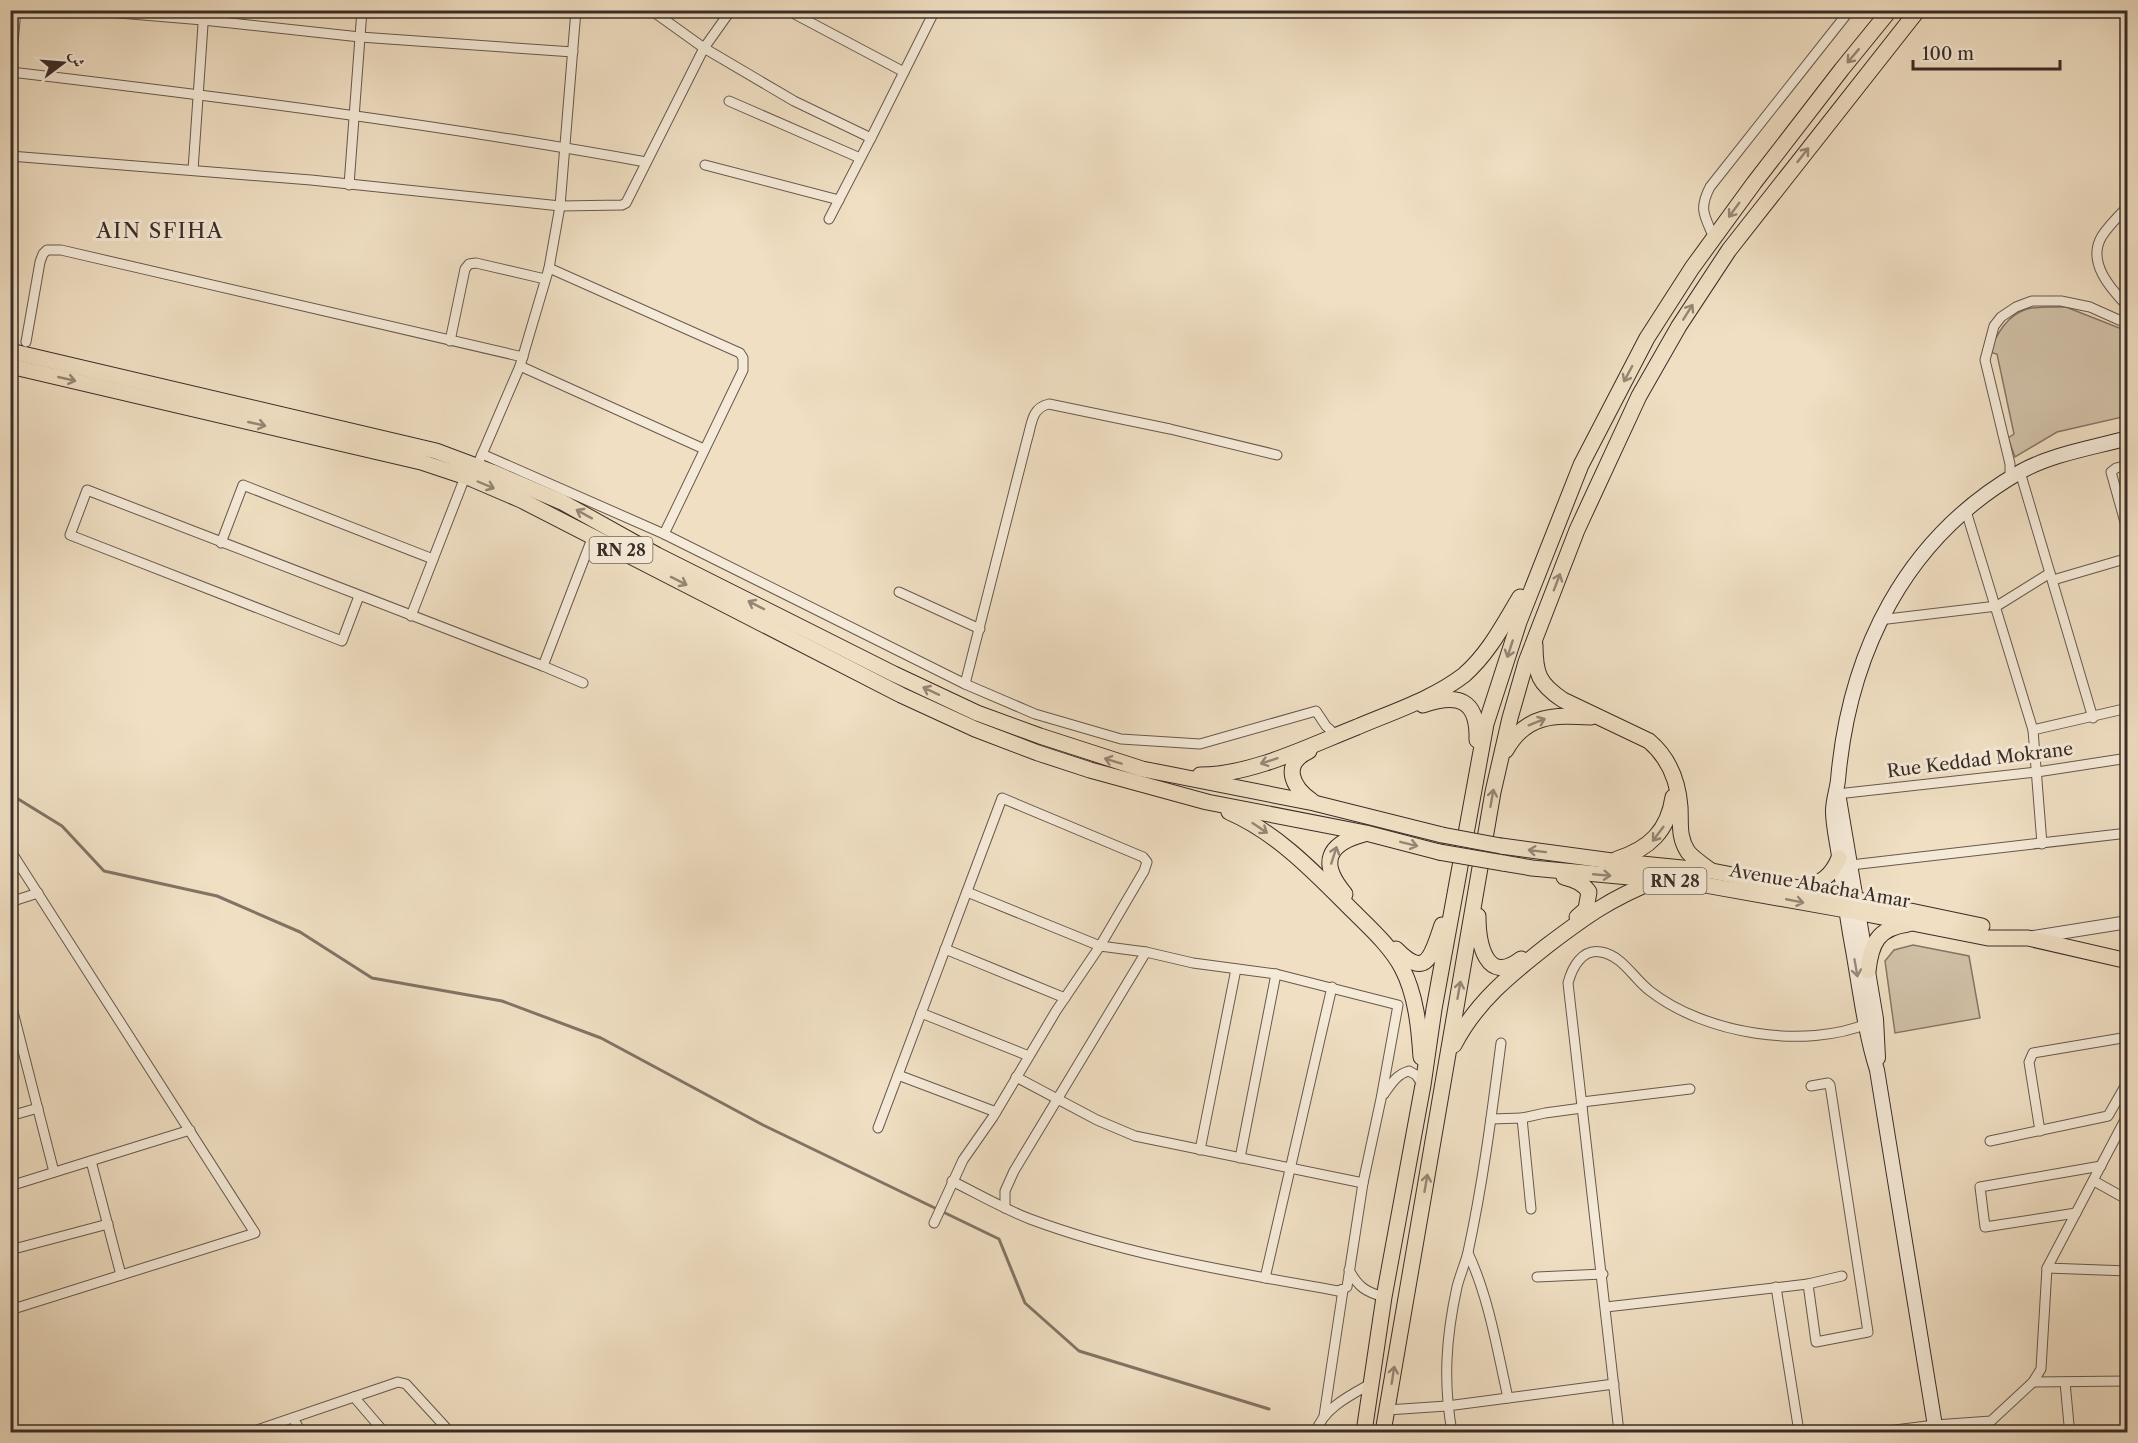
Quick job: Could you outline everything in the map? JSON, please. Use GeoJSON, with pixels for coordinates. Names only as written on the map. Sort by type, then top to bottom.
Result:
{"type":"FeatureCollection","features":[{"type":"Feature","properties":{"kind":"main road"},"geometry":{"type":"LineString","coordinates":[[1364,1432],[1384,1297],[1486,724],[1519,622],[1581,465],[1647,338],[1714,238],[1842,69],[1890,10]]}},
{"type":"Feature","properties":{"kind":"main road"},"geometry":{"type":"LineString","coordinates":[[1383,1432],[1499,764],[1513,706],[1536,636],[1577,530],[1618,441],[1639,396],[1679,326],[1729,250],[1918,10]]}},
{"type":"Feature","properties":{"kind":"main road","name":"RN 28"},"geometry":{"type":"LineString","coordinates":[[10,351],[436,451],[562,502],[657,555],[977,713],[1104,758],[1170,775]]}},
{"type":"Feature","properties":{"kind":"main road","name":"RN 28"},"geometry":{"type":"LineString","coordinates":[[10,366],[421,462],[475,466],[520,500],[901,695],[975,729],[1080,766],[1208,802],[1366,833]]}},
{"type":"Feature","properties":{"kind":"main road"},"geometry":{"type":"LineString","coordinates":[[1936,1429],[1845,861],[1833,811],[1837,794],[1841,740],[1857,674],[1879,620],[1925,552],[1966,511],[2015,475],[2045,461],[2127,438]]}},
{"type":"Feature","properties":{"kind":"main road"},"geometry":{"type":"LineString","coordinates":[[1170,775],[1213,775],[1274,759],[1401,709],[1462,676],[1480,658],[1506,624],[1542,561]]}},
{"type":"Feature","properties":{"kind":"main road"},"geometry":{"type":"LineString","coordinates":[[1536,636],[1535,662],[1537,674],[1543,683],[1563,700],[1649,741],[1669,762],[1680,802],[1682,840],[1693,858],[1712,871]]}},
{"type":"Feature","properties":{"kind":"main road"},"geometry":{"type":"LineString","coordinates":[[1314,803],[1295,785],[1292,770],[1298,758],[1322,746],[1425,705],[1447,699],[1462,701],[1475,718],[1477,730],[1475,785]]}},
{"type":"Feature","properties":{"kind":"main road"},"geometry":{"type":"LineString","coordinates":[[1499,764],[1516,734],[1541,719],[1568,716],[1598,717]]}},
{"type":"Feature","properties":{"kind":"main road"},"geometry":{"type":"LineString","coordinates":[[1170,775],[1314,803],[1442,835],[1502,846],[1612,861],[1712,871],[1800,888],[1851,905],[1997,929],[2028,938]]}},
{"type":"Feature","properties":{"kind":"main road"},"geometry":{"type":"LineString","coordinates":[[1612,861],[1643,848],[1658,835],[1671,810],[1676,782]]}},
{"type":"Feature","properties":{"kind":"main road"},"geometry":{"type":"LineString","coordinates":[[1208,802],[1245,819],[1285,847],[1319,877],[1388,948],[1410,984],[1416,1007],[1423,1085]]}},
{"type":"Feature","properties":{"kind":"main road"},"geometry":{"type":"LineString","coordinates":[[1366,833],[1349,838],[1335,848],[1330,863],[1332,875],[1364,916],[1410,962],[1419,964],[1430,957],[1459,874]]}},
{"type":"Feature","properties":{"kind":"main road","name":"Avenue Abacha Amar"},"geometry":{"type":"LineString","coordinates":[[1366,833],[1439,852],[1532,868],[1660,879],[1851,905],[1913,923],[1988,938],[2028,938],[2127,961]]}},
{"type":"Feature","properties":{"kind":"main road"},"geometry":{"type":"LineString","coordinates":[[1800,888],[1809,887],[1825,879],[1845,861]]}},
{"type":"Feature","properties":{"kind":"main road"},"geometry":{"type":"LineString","coordinates":[[1478,883],[1478,932],[1481,949],[1490,963],[1499,967],[1508,966],[1578,916],[1586,909],[1589,900],[1589,892],[1577,881],[1532,868]]}},
{"type":"Feature","properties":{"kind":"main road"},"geometry":{"type":"LineString","coordinates":[[1448,1055],[1480,1004],[1503,982],[1586,916],[1626,892],[1660,879]]}},
{"type":"Feature","properties":{"kind":"main road"},"geometry":{"type":"LineString","coordinates":[[1851,905],[1868,971],[1871,1022]]}},
{"type":"Feature","properties":{"kind":"main road"},"geometry":{"type":"LineString","coordinates":[[1868,971],[1872,946],[1879,937],[1898,925],[1913,923]]}},
{"type":"Feature","properties":{"kind":"street"},"geometry":{"type":"LineString","coordinates":[[15,10],[11,74],[198,94],[354,115],[565,147],[646,162]]}},
{"type":"Feature","properties":{"kind":"street"},"geometry":{"type":"LineString","coordinates":[[83,10],[204,15],[360,37],[573,52]]}},
{"type":"Feature","properties":{"kind":"street"},"geometry":{"type":"LineString","coordinates":[[349,185],[362,10]]}},
{"type":"Feature","properties":{"kind":"street"},"geometry":{"type":"LineString","coordinates":[[411,616],[433,559],[521,362],[549,268],[560,206],[576,10]]}},
{"type":"Feature","properties":{"kind":"street"},"geometry":{"type":"LineString","coordinates":[[651,10],[704,48],[794,101],[871,138]]}},
{"type":"Feature","properties":{"kind":"street"},"geometry":{"type":"LineString","coordinates":[[10,156],[192,170],[560,206],[622,205],[626,203],[704,48],[731,10]]}},
{"type":"Feature","properties":{"kind":"street"},"geometry":{"type":"LineString","coordinates":[[787,10],[904,72]]}},
{"type":"Feature","properties":{"kind":"street"},"geometry":{"type":"LineString","coordinates":[[829,219],[935,10]]}},
{"type":"Feature","properties":{"kind":"street"},"geometry":{"type":"LineString","coordinates":[[1714,238],[1704,213],[1703,201],[1710,188],[1850,10]]}},
{"type":"Feature","properties":{"kind":"street"},"geometry":{"type":"LineString","coordinates":[[192,170],[204,15]]}},
{"type":"Feature","properties":{"kind":"street"},"geometry":{"type":"LineString","coordinates":[[729,101],[860,158]]}},
{"type":"Feature","properties":{"kind":"street"},"geometry":{"type":"LineString","coordinates":[[705,165],[839,200]]}},
{"type":"Feature","properties":{"kind":"street"},"geometry":{"type":"LineString","coordinates":[[2127,206],[2101,237],[2097,252],[2100,270],[2108,286],[2127,307]]}},
{"type":"Feature","properties":{"kind":"street"},"geometry":{"type":"LineString","coordinates":[[26,342],[43,254],[52,249],[61,250],[450,341],[521,362],[705,449]]}},
{"type":"Feature","properties":{"kind":"street"},"geometry":{"type":"LineString","coordinates":[[450,341],[465,269],[469,264],[476,263],[545,279]]}},
{"type":"Feature","properties":{"kind":"street"},"geometry":{"type":"LineString","coordinates":[[549,268],[740,353],[743,358],[743,370],[664,534]]}},
{"type":"Feature","properties":{"kind":"street"},"geometry":{"type":"LineString","coordinates":[[2093,717],[2051,576],[2010,464],[1985,360],[1994,326],[2001,317],[2016,307],[2032,301],[2061,301],[2090,307],[2127,324]]}},
{"type":"Feature","properties":{"kind":"street"},"geometry":{"type":"LineString","coordinates":[[965,684],[1027,440],[1040,406],[1049,404],[1170,429],[1277,455]]}},
{"type":"Feature","properties":{"kind":"street"},"geometry":{"type":"LineString","coordinates":[[2127,465],[2111,472],[2127,533]]}},
{"type":"Feature","properties":{"kind":"street"},"geometry":{"type":"LineString","coordinates":[[475,466],[664,534],[965,684],[1035,714],[1121,739],[1200,744],[1316,711],[1326,726],[1336,735]]}},
{"type":"Feature","properties":{"kind":"street"},"geometry":{"type":"LineString","coordinates":[[221,543],[243,485],[433,559]]}},
{"type":"Feature","properties":{"kind":"street"},"geometry":{"type":"LineString","coordinates":[[359,596],[342,641],[70,535],[87,490],[584,683]]}},
{"type":"Feature","properties":{"kind":"street"},"geometry":{"type":"LineString","coordinates":[[1966,511],[1997,606],[2033,730],[2042,844]]}},
{"type":"Feature","properties":{"kind":"street"},"geometry":{"type":"LineString","coordinates":[[543,666],[593,536]]}},
{"type":"Feature","properties":{"kind":"street"},"geometry":{"type":"LineString","coordinates":[[1879,620],[1997,606],[2051,576],[2127,558]]}},
{"type":"Feature","properties":{"kind":"street"},"geometry":{"type":"LineString","coordinates":[[898,592],[980,629]]}},
{"type":"Feature","properties":{"kind":"street"},"geometry":{"type":"LineString","coordinates":[[2033,730],[2127,708]]}},
{"type":"Feature","properties":{"kind":"street","name":"Rue Keddad Mokrane"},"geometry":{"type":"LineString","coordinates":[[1837,794],[2037,771],[2127,758]]}},
{"type":"Feature","properties":{"kind":"street"},"geometry":{"type":"LineString","coordinates":[[878,1128],[1002,798],[1143,857],[1147,862],[1144,872],[996,1112],[963,1160],[934,1223]]}},
{"type":"Feature","properties":{"kind":"street"},"geometry":{"type":"LineString","coordinates":[[1845,861],[2042,844],[2127,833]]}},
{"type":"Feature","properties":{"kind":"street"},"geometry":{"type":"LineString","coordinates":[[10,850],[255,1233],[10,1310]]}},
{"type":"Feature","properties":{"kind":"street"},"geometry":{"type":"LineString","coordinates":[[952,1181],[1028,1218],[1096,1242],[1209,1268],[1343,1290],[1347,1287],[1398,1005],[1276,974],[1193,963],[1146,952],[1100,946],[967,892]]}},
{"type":"Feature","properties":{"kind":"street"},"geometry":{"type":"LineString","coordinates":[[10,902],[38,893]]}},
{"type":"Feature","properties":{"kind":"street"},"geometry":{"type":"LineString","coordinates":[[2028,938],[2127,922]]}},
{"type":"Feature","properties":{"kind":"street"},"geometry":{"type":"LineString","coordinates":[[945,949],[1065,998]]}},
{"type":"Feature","properties":{"kind":"street"},"geometry":{"type":"LineString","coordinates":[[1619,1432],[1603,1274],[1568,983],[1572,969],[1580,958],[1598,951],[1616,957],[1650,991],[1682,1010],[1719,1025],[1758,1034],[1789,1037],[1829,1033],[1871,1022]]}},
{"type":"Feature","properties":{"kind":"street"},"geometry":{"type":"LineString","coordinates":[[1005,1208],[1005,1191],[1014,1171],[1146,952]]}},
{"type":"Feature","properties":{"kind":"street"},"geometry":{"type":"LineString","coordinates":[[1200,1150],[1236,969]]}},
{"type":"Feature","properties":{"kind":"street"},"geometry":{"type":"LineString","coordinates":[[1240,1158],[1276,974]]}},
{"type":"Feature","properties":{"kind":"street"},"geometry":{"type":"LineString","coordinates":[[1265,1278],[1332,987]]}},
{"type":"Feature","properties":{"kind":"street"},"geometry":{"type":"LineString","coordinates":[[10,1000],[54,1172]]}},
{"type":"Feature","properties":{"kind":"street"},"geometry":{"type":"LineString","coordinates":[[921,1013],[1029,1056]]}},
{"type":"Feature","properties":{"kind":"street"},"geometry":{"type":"LineString","coordinates":[[2040,1131],[2029,1062],[2032,1053],[2127,1037]]}},
{"type":"Feature","properties":{"kind":"street"},"geometry":{"type":"LineString","coordinates":[[10,1046],[21,1042]]}},
{"type":"Feature","properties":{"kind":"street"},"geometry":{"type":"LineString","coordinates":[[1452,1432],[1447,1406],[1445,1363],[1458,1286],[1468,1252],[1491,1119],[1501,1043]]}},
{"type":"Feature","properties":{"kind":"street"},"geometry":{"type":"LineString","coordinates":[[1381,1099],[1394,1080],[1404,1072],[1409,1071],[1416,1075],[1423,1085]]}},
{"type":"Feature","properties":{"kind":"street"},"geometry":{"type":"LineString","coordinates":[[898,1075],[996,1112]]}},
{"type":"Feature","properties":{"kind":"street"},"geometry":{"type":"LineString","coordinates":[[1016,1077],[1114,1129],[1159,1142],[1364,1183]]}},
{"type":"Feature","properties":{"kind":"street"},"geometry":{"type":"LineString","coordinates":[[1990,1142],[2108,1116],[2127,1081]]}},
{"type":"Feature","properties":{"kind":"street"},"geometry":{"type":"LineString","coordinates":[[1809,1284],[1816,1342],[1868,1332],[1830,1085],[1828,1083],[1811,1086]]}},
{"type":"Feature","properties":{"kind":"street"},"geometry":{"type":"LineString","coordinates":[[1491,1119],[1522,1118],[1582,1105],[1690,1089]]}},
{"type":"Feature","properties":{"kind":"street"},"geometry":{"type":"LineString","coordinates":[[10,1116],[38,1108]]}},
{"type":"Feature","properties":{"kind":"street"},"geometry":{"type":"LineString","coordinates":[[1522,1118],[1531,1209]]}},
{"type":"Feature","properties":{"kind":"street"},"geometry":{"type":"LineString","coordinates":[[1879,1432],[1936,1429],[1991,1421],[2033,1382],[2041,1370],[2047,1268],[2127,1118]]}},
{"type":"Feature","properties":{"kind":"street"},"geometry":{"type":"LineString","coordinates":[[10,1186],[189,1130]]}},
{"type":"Feature","properties":{"kind":"street"},"geometry":{"type":"LineString","coordinates":[[91,1161],[121,1275]]}},
{"type":"Feature","properties":{"kind":"street"},"geometry":{"type":"LineString","coordinates":[[2076,1213],[1985,1227],[1980,1187],[2102,1166]]}},
{"type":"Feature","properties":{"kind":"street"},"geometry":{"type":"LineString","coordinates":[[2094,1180],[2127,1200]]}},
{"type":"Feature","properties":{"kind":"street"},"geometry":{"type":"LineString","coordinates":[[10,1250],[108,1224]]}},
{"type":"Feature","properties":{"kind":"street"},"geometry":{"type":"LineString","coordinates":[[1468,1252],[1480,1283],[1508,1398]]}},
{"type":"Feature","properties":{"kind":"street"},"geometry":{"type":"LineString","coordinates":[[2047,1268],[2127,1271]]}},
{"type":"Feature","properties":{"kind":"street"},"geometry":{"type":"LineString","coordinates":[[1349,1270],[1356,1283],[1370,1293],[1384,1297]]}},
{"type":"Feature","properties":{"kind":"street"},"geometry":{"type":"LineString","coordinates":[[1537,1277],[1603,1274]]}},
{"type":"Feature","properties":{"kind":"street"},"geometry":{"type":"LineString","coordinates":[[1606,1307],[1809,1284],[1842,1276]]}},
{"type":"Feature","properties":{"kind":"street"},"geometry":{"type":"LineString","coordinates":[[1776,1287],[1800,1432]]}},
{"type":"Feature","properties":{"kind":"street"},"geometry":{"type":"LineString","coordinates":[[1316,1432],[1324,1416],[1343,1290]]}},
{"type":"Feature","properties":{"kind":"street"},"geometry":{"type":"LineString","coordinates":[[2033,1382],[2127,1381]]}},
{"type":"Feature","properties":{"kind":"street"},"geometry":{"type":"LineString","coordinates":[[251,1432],[398,1382],[406,1384],[450,1432]]}},
{"type":"Feature","properties":{"kind":"street"},"geometry":{"type":"LineString","coordinates":[[2065,1382],[2069,1425],[2073,1432]]}},
{"type":"Feature","properties":{"kind":"street"},"geometry":{"type":"LineString","coordinates":[[1324,1416],[1347,1398],[1372,1383]]}},
{"type":"Feature","properties":{"kind":"street"},"geometry":{"type":"LineString","coordinates":[[1387,1410],[1447,1406],[1614,1384]]}},
{"type":"Feature","properties":{"kind":"street"},"geometry":{"type":"LineString","coordinates":[[354,1397],[384,1432]]}},
{"type":"Feature","properties":{"kind":"street"},"geometry":{"type":"LineString","coordinates":[[293,1418],[301,1432]]}},
{"type":"Feature","properties":{"kind":"shaded area"},"geometry":{"type":"Polygon","coordinates":[[[2036,307],[2066,307],[2127,331],[2127,416],[2057,432],[2015,457],[2008,438],[2014,434],[1997,354],[1989,352],[2008,320],[2020,312],[2036,307]]]}},
{"type":"Feature","properties":{"kind":"shaded area"},"geometry":{"type":"Polygon","coordinates":[[[1913,945],[1969,956],[1980,1018],[1895,1033],[1885,961],[1894,950],[1913,945]]]}},
{"type":"Feature","properties":{"kind":"waterway"},"geometry":{"type":"LineString","coordinates":[[10,794],[62,826],[104,871],[217,896],[300,932],[372,978],[502,1001],[601,1038],[763,1125],[999,1239],[1025,1303],[1079,1351],[1269,1409]]}},
{"type":"Feature","properties":{"kind":"district","name":"AIN SFIHA"},"geometry":{"type":"Point","coordinates":[160,230]}}]}
